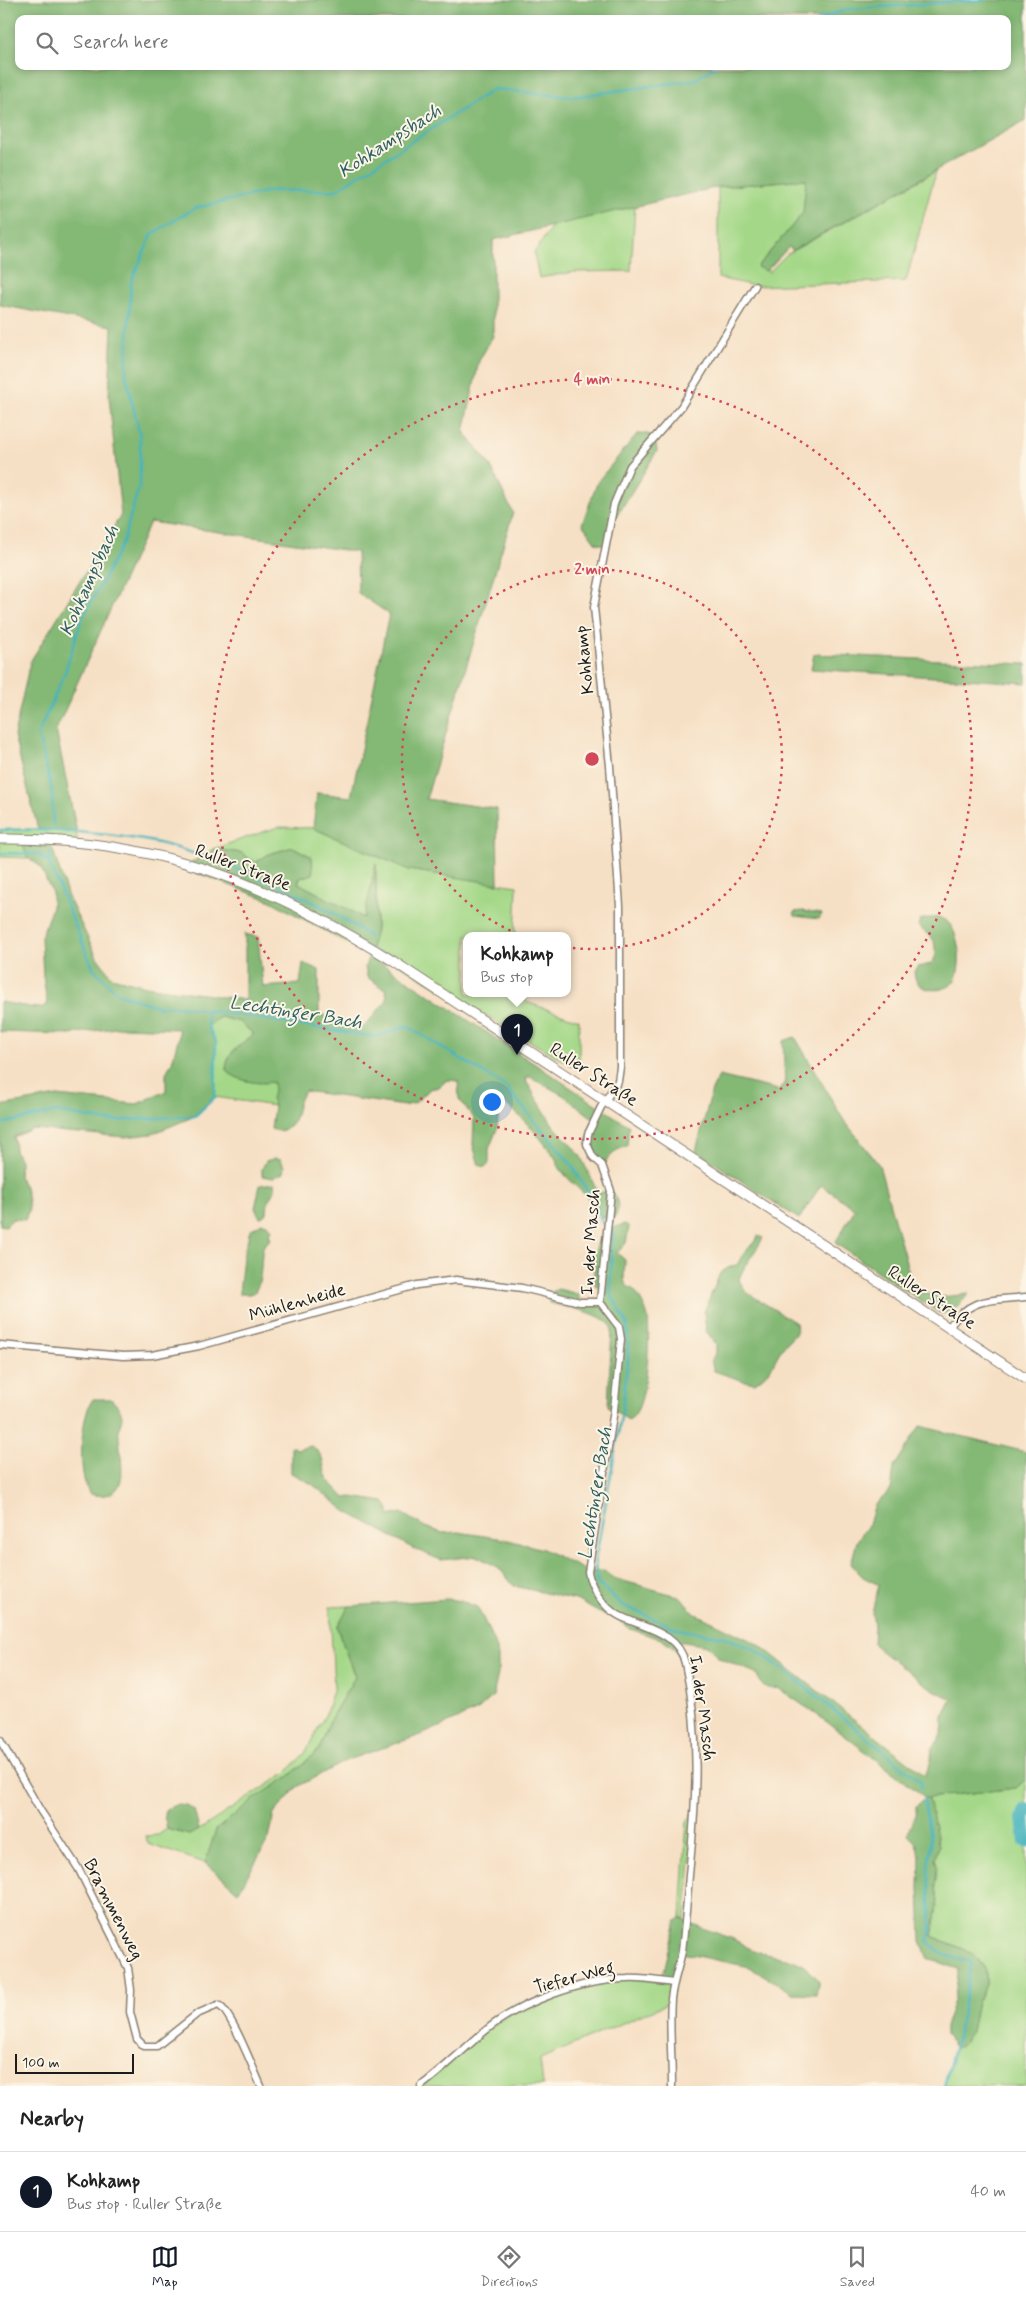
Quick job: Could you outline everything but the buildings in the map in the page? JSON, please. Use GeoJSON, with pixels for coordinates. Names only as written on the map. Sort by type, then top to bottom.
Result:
{"type":"FeatureCollection","features":[{"type":"Feature","properties":{"kind":"main road","name":"Ruller Straße"},"geometry":{"type":"LineString","coordinates":[[0,839],[77,842],[157,855],[218,872],[278,896],[372,948],[1026,1379]]}},
{"type":"Feature","properties":{"kind":"street","name":"Kohkamp"},"geometry":{"type":"LineString","coordinates":[[606,1101],[618,1081],[620,1066],[620,906],[610,766],[594,607],[595,598],[614,504],[630,466],[681,407],[755,286]]}},
{"type":"Feature","properties":{"kind":"street","name":"In der Masch"},"geometry":{"type":"LineString","coordinates":[[606,1101],[591,1126],[587,1144],[593,1157],[602,1166],[611,1191],[600,1302],[619,1327],[621,1339],[614,1410],[588,1572],[590,1582],[597,1594],[616,1614],[672,1640],[680,1649],[685,1662],[697,1744],[696,1810],[682,1944],[673,1983],[671,2002],[672,2086]]}},
{"type":"Feature","properties":{"kind":"street","name":"Mühlenheide"},"geometry":{"type":"LineString","coordinates":[[0,1345],[123,1356],[152,1355],[199,1346],[365,1298],[417,1286],[456,1280],[522,1288],[580,1302],[600,1302]]}},
{"type":"Feature","properties":{"kind":"street"},"geometry":{"type":"LineString","coordinates":[[948,1328],[967,1307],[990,1301],[1026,1297]]}},
{"type":"Feature","properties":{"kind":"street","name":"Brammenweg"},"geometry":{"type":"LineString","coordinates":[[0,1740],[40,1810],[78,1868],[128,1968],[132,1990],[130,2012],[137,2039],[144,2046],[157,2046],[197,2014],[218,2005],[223,2007],[232,2021],[261,2086]]}},
{"type":"Feature","properties":{"kind":"street","name":"Tiefer Weg"},"geometry":{"type":"LineString","coordinates":[[421,2086],[486,2030],[521,2007],[558,1992],[626,1978],[673,1983]]}},
{"type":"Feature","properties":{"kind":"green space"},"geometry":{"type":"Polygon","coordinates":[[[0,0],[1026,0],[1026,120],[793,250],[789,247],[766,271],[757,267],[803,213],[806,179],[718,187],[493,240],[493,336],[479,361],[464,432],[490,465],[513,513],[426,799],[497,809],[498,884],[409,870],[313,828],[317,793],[351,797],[389,614],[358,593],[357,552],[150,522],[56,730],[77,833],[38,829],[14,736],[30,662],[121,515],[109,397],[112,326],[0,305],[0,0]]]}},
{"type":"Feature","properties":{"kind":"green space"},"geometry":{"type":"Polygon","coordinates":[[[936,171],[906,281],[755,286],[718,278],[718,187],[807,179],[803,213],[758,266],[769,272],[787,254],[936,171]]]}},
{"type":"Feature","properties":{"kind":"green space"},"geometry":{"type":"Polygon","coordinates":[[[635,206],[631,271],[574,272],[539,278],[534,253],[552,226],[635,206]]]}},
{"type":"Feature","properties":{"kind":"green space"},"geometry":{"type":"Polygon","coordinates":[[[637,434],[648,434],[655,438],[657,451],[609,529],[606,545],[596,543],[582,524],[598,481],[637,434]]]}},
{"type":"Feature","properties":{"kind":"green space"},"geometry":{"type":"Polygon","coordinates":[[[814,654],[1026,664],[1026,683],[811,669],[814,654]]]}},
{"type":"Feature","properties":{"kind":"green space"},"geometry":{"type":"Polygon","coordinates":[[[278,827],[313,828],[409,870],[517,886],[515,932],[463,932],[463,997],[527,997],[526,1002],[579,1020],[579,1070],[371,948],[376,930],[376,868],[364,918],[298,883],[312,857],[293,847],[269,854],[255,863],[242,853],[213,849],[278,827]]]}},
{"type":"Feature","properties":{"kind":"green space"},"geometry":{"type":"Polygon","coordinates":[[[38,829],[77,833],[77,842],[57,840],[52,847],[23,846],[28,858],[0,857],[0,830],[38,829]]]}},
{"type":"Feature","properties":{"kind":"green space"},"geometry":{"type":"Polygon","coordinates":[[[23,846],[52,847],[68,897],[97,957],[112,977],[146,986],[245,1000],[245,934],[258,937],[263,987],[300,984],[303,963],[319,970],[319,1014],[364,1027],[387,1000],[386,990],[367,977],[365,967],[369,955],[629,1126],[627,1146],[617,1150],[602,1165],[587,1144],[594,1119],[563,1095],[528,1076],[526,1081],[553,1125],[580,1155],[598,1193],[611,1191],[614,1194],[618,1206],[615,1217],[612,1221],[597,1212],[589,1199],[561,1170],[554,1156],[536,1134],[522,1118],[500,1101],[497,1129],[489,1149],[489,1163],[485,1167],[479,1165],[473,1145],[474,1118],[459,1099],[458,1081],[447,1080],[439,1087],[430,1089],[415,1103],[404,1106],[305,1091],[301,1096],[291,1125],[279,1131],[271,1129],[274,1106],[271,1098],[274,1091],[273,1082],[248,1081],[230,1074],[226,1070],[232,1054],[254,1034],[240,1022],[220,1017],[208,1026],[216,1042],[215,1097],[195,1116],[152,1134],[124,1137],[32,1129],[14,1137],[15,1151],[20,1161],[19,1177],[26,1188],[29,1209],[25,1220],[13,1219],[6,1226],[0,1225],[0,1106],[57,1096],[137,1104],[166,1091],[166,1073],[172,1062],[179,1036],[179,1029],[124,1027],[69,1034],[0,1032],[0,1002],[35,1008],[44,1007],[47,1002],[43,976],[41,937],[52,907],[52,893],[40,866],[28,858],[23,846]]]}},
{"type":"Feature","properties":{"kind":"green space"},"geometry":{"type":"Polygon","coordinates":[[[293,847],[312,857],[313,874],[300,878],[298,883],[364,918],[376,864],[376,930],[369,955],[269,900],[197,873],[191,863],[213,849],[242,853],[255,863],[269,854],[293,847]]]}},
{"type":"Feature","properties":{"kind":"green space"},"geometry":{"type":"Polygon","coordinates":[[[803,911],[822,914],[819,919],[795,916],[794,912],[803,911]]]}},
{"type":"Feature","properties":{"kind":"green space"},"geometry":{"type":"Polygon","coordinates":[[[942,918],[949,924],[954,931],[959,949],[958,969],[953,983],[945,988],[935,990],[921,986],[916,981],[914,972],[918,967],[931,964],[936,956],[934,940],[918,926],[920,920],[942,918]]]}},
{"type":"Feature","properties":{"kind":"green space"},"geometry":{"type":"Polygon","coordinates":[[[220,1016],[240,1022],[254,1035],[239,1045],[232,1053],[226,1070],[273,1081],[274,1106],[215,1097],[216,1073],[207,1025],[220,1016]]]}},
{"type":"Feature","properties":{"kind":"green space"},"geometry":{"type":"Polygon","coordinates":[[[795,1037],[843,1119],[879,1165],[914,1291],[942,1297],[969,1294],[952,1310],[939,1313],[835,1243],[855,1209],[821,1185],[799,1219],[696,1151],[712,1090],[719,1076],[778,1090],[785,1084],[783,1041],[795,1037]]]}},
{"type":"Feature","properties":{"kind":"green space"},"geometry":{"type":"Polygon","coordinates":[[[275,1158],[281,1159],[284,1167],[283,1173],[273,1178],[262,1176],[262,1169],[266,1161],[275,1158]]]}},
{"type":"Feature","properties":{"kind":"green space"},"geometry":{"type":"Polygon","coordinates":[[[274,1183],[275,1190],[268,1201],[267,1213],[260,1218],[255,1208],[260,1185],[274,1183]]]}},
{"type":"Feature","properties":{"kind":"green space"},"geometry":{"type":"Polygon","coordinates":[[[262,1223],[268,1224],[272,1230],[269,1234],[271,1238],[263,1247],[258,1287],[255,1292],[239,1294],[243,1257],[250,1230],[262,1223]]]}},
{"type":"Feature","properties":{"kind":"green space"},"geometry":{"type":"Polygon","coordinates":[[[625,1224],[629,1227],[626,1243],[617,1253],[625,1260],[625,1283],[638,1295],[648,1318],[649,1328],[644,1390],[635,1415],[628,1420],[608,1406],[612,1327],[600,1317],[574,1308],[549,1303],[548,1294],[558,1289],[578,1294],[580,1302],[600,1302],[602,1289],[595,1286],[594,1275],[596,1247],[606,1233],[614,1227],[625,1224]]]}},
{"type":"Feature","properties":{"kind":"green space"},"geometry":{"type":"Polygon","coordinates":[[[758,1236],[763,1238],[743,1269],[739,1280],[746,1292],[796,1323],[797,1327],[794,1336],[784,1346],[770,1369],[755,1383],[714,1371],[711,1360],[716,1353],[716,1344],[706,1331],[704,1312],[720,1273],[738,1264],[758,1236]]]}},
{"type":"Feature","properties":{"kind":"green space"},"geometry":{"type":"Polygon","coordinates":[[[93,1399],[111,1399],[122,1415],[119,1431],[121,1479],[113,1493],[103,1495],[90,1494],[83,1474],[83,1432],[85,1419],[93,1399]]]}},
{"type":"Feature","properties":{"kind":"green space"},"geometry":{"type":"Polygon","coordinates":[[[920,1426],[1026,1452],[1026,1779],[1016,1788],[927,1798],[939,1846],[935,1858],[937,1866],[935,1889],[938,1900],[932,1936],[973,1953],[986,1970],[986,1985],[977,2002],[971,2031],[961,2045],[955,2048],[945,2035],[945,2026],[954,2001],[959,1969],[928,1959],[921,1942],[920,1857],[916,1843],[908,1835],[916,1806],[926,1798],[823,1719],[778,1688],[774,1689],[764,1686],[756,1673],[719,1658],[708,1646],[673,1640],[685,1662],[671,1646],[661,1639],[630,1629],[615,1618],[600,1613],[576,1600],[514,1586],[498,1567],[476,1556],[441,1560],[414,1549],[346,1511],[312,1484],[291,1473],[291,1446],[297,1449],[312,1446],[317,1450],[322,1459],[326,1476],[345,1498],[352,1497],[384,1502],[389,1509],[389,1516],[401,1513],[425,1527],[443,1533],[458,1532],[504,1539],[543,1549],[588,1572],[604,1571],[613,1578],[681,1597],[694,1613],[758,1644],[925,1775],[930,1764],[932,1749],[942,1735],[943,1717],[952,1699],[924,1684],[873,1643],[874,1626],[872,1612],[879,1585],[863,1577],[851,1564],[857,1541],[869,1524],[875,1505],[891,1490],[894,1467],[920,1426]]]}},
{"type":"Feature","properties":{"kind":"green space"},"geometry":{"type":"Polygon","coordinates":[[[448,1599],[461,1601],[477,1607],[484,1620],[498,1656],[498,1674],[493,1696],[478,1710],[421,1735],[347,1760],[297,1787],[274,1814],[269,1839],[238,1892],[205,1863],[216,1830],[251,1801],[288,1777],[319,1750],[331,1718],[355,1677],[337,1627],[349,1606],[448,1599]]]}},
{"type":"Feature","properties":{"kind":"green space"},"geometry":{"type":"Polygon","coordinates":[[[349,1606],[337,1627],[355,1677],[331,1718],[319,1750],[288,1777],[216,1830],[205,1863],[148,1844],[146,1836],[158,1835],[167,1829],[189,1835],[199,1830],[286,1773],[305,1753],[326,1713],[334,1687],[330,1607],[349,1606]]]}},
{"type":"Feature","properties":{"kind":"green space"},"geometry":{"type":"Polygon","coordinates":[[[1026,1779],[1026,1810],[1023,1818],[1026,1841],[1026,2086],[944,2086],[955,2048],[961,2045],[971,2031],[977,2002],[986,1985],[986,1970],[973,1953],[932,1936],[938,1900],[935,1889],[937,1866],[935,1858],[939,1846],[926,1798],[1016,1788],[1026,1779]]]}},
{"type":"Feature","properties":{"kind":"green space"},"geometry":{"type":"Polygon","coordinates":[[[178,1804],[186,1805],[194,1810],[199,1830],[189,1835],[167,1829],[164,1814],[166,1809],[178,1804]]]}},
{"type":"Feature","properties":{"kind":"green space"},"geometry":{"type":"Polygon","coordinates":[[[696,1810],[685,1920],[681,1918],[687,1821],[696,1810]]]}},
{"type":"Feature","properties":{"kind":"green space"},"geometry":{"type":"Polygon","coordinates":[[[681,1918],[699,1927],[731,1938],[751,1949],[787,1958],[802,1965],[819,1981],[816,1994],[793,1993],[750,1967],[682,1953],[673,1983],[652,1981],[664,1971],[676,1921],[681,1918]]]}},
{"type":"Feature","properties":{"kind":"green space"},"geometry":{"type":"Polygon","coordinates":[[[626,1978],[673,1983],[671,2002],[540,2059],[543,2086],[421,2086],[485,2031],[520,2008],[559,1992],[626,1978]]]}},
{"type":"Feature","properties":{"kind":"waterway","name":"Kohkampsbach"},"geometry":{"type":"LineString","coordinates":[[830,15],[849,9],[986,0]]}},
{"type":"Feature","properties":{"kind":"waterway","name":"Kohkampsbach"},"geometry":{"type":"LineString","coordinates":[[53,825],[52,791],[38,734],[64,675],[81,621],[123,542],[140,483],[140,436],[126,376],[131,282],[152,234],[195,208],[270,191],[336,190],[494,89],[572,97],[695,80],[710,70]]}},
{"type":"Feature","properties":{"kind":"waterway"},"geometry":{"type":"LineString","coordinates":[[0,830],[54,830],[90,833],[144,840],[172,846],[277,885],[315,903],[370,937]]}},
{"type":"Feature","properties":{"kind":"waterway","name":"Lechtinger Bach"},"geometry":{"type":"LineString","coordinates":[[50,852],[50,865],[93,968],[117,993],[160,1007],[179,1006],[376,1037],[407,1026],[505,1086],[571,1164],[597,1207],[602,1223]]}},
{"type":"Feature","properties":{"kind":"waterway"},"geometry":{"type":"LineString","coordinates":[[0,853],[39,854],[50,864]]}},
{"type":"Feature","properties":{"kind":"waterway","name":"Lechtinger Bach"},"geometry":{"type":"LineString","coordinates":[[0,1124],[56,1112],[108,1121],[195,1116],[215,1097],[216,1042],[207,1025],[207,1011]]}},
{"type":"Feature","properties":{"kind":"waterway","name":"Lechtinger Bach"},"geometry":{"type":"LineString","coordinates":[[613,1229],[610,1293],[627,1324],[628,1358],[622,1412],[595,1562],[597,1583],[624,1606],[678,1629],[724,1637],[754,1649],[786,1671],[921,1782],[922,1788]]}},
{"type":"Feature","properties":{"kind":"waterway","name":"Lechtinger Bach"},"geometry":{"type":"LineString","coordinates":[[924,1798],[931,1845],[928,1866],[931,1928],[928,1942],[944,1955],[971,1962],[961,2022],[944,2086]]}},
{"type":"Feature","properties":{"kind":"waterway"},"geometry":{"type":"LineString","coordinates":[[1026,1810],[1023,1818],[1026,1841]]}},
{"type":"Feature","properties":{"kind":"place","name":"Kohkamp"},"geometry":{"type":"Point","coordinates":[517,1055]}}]}
